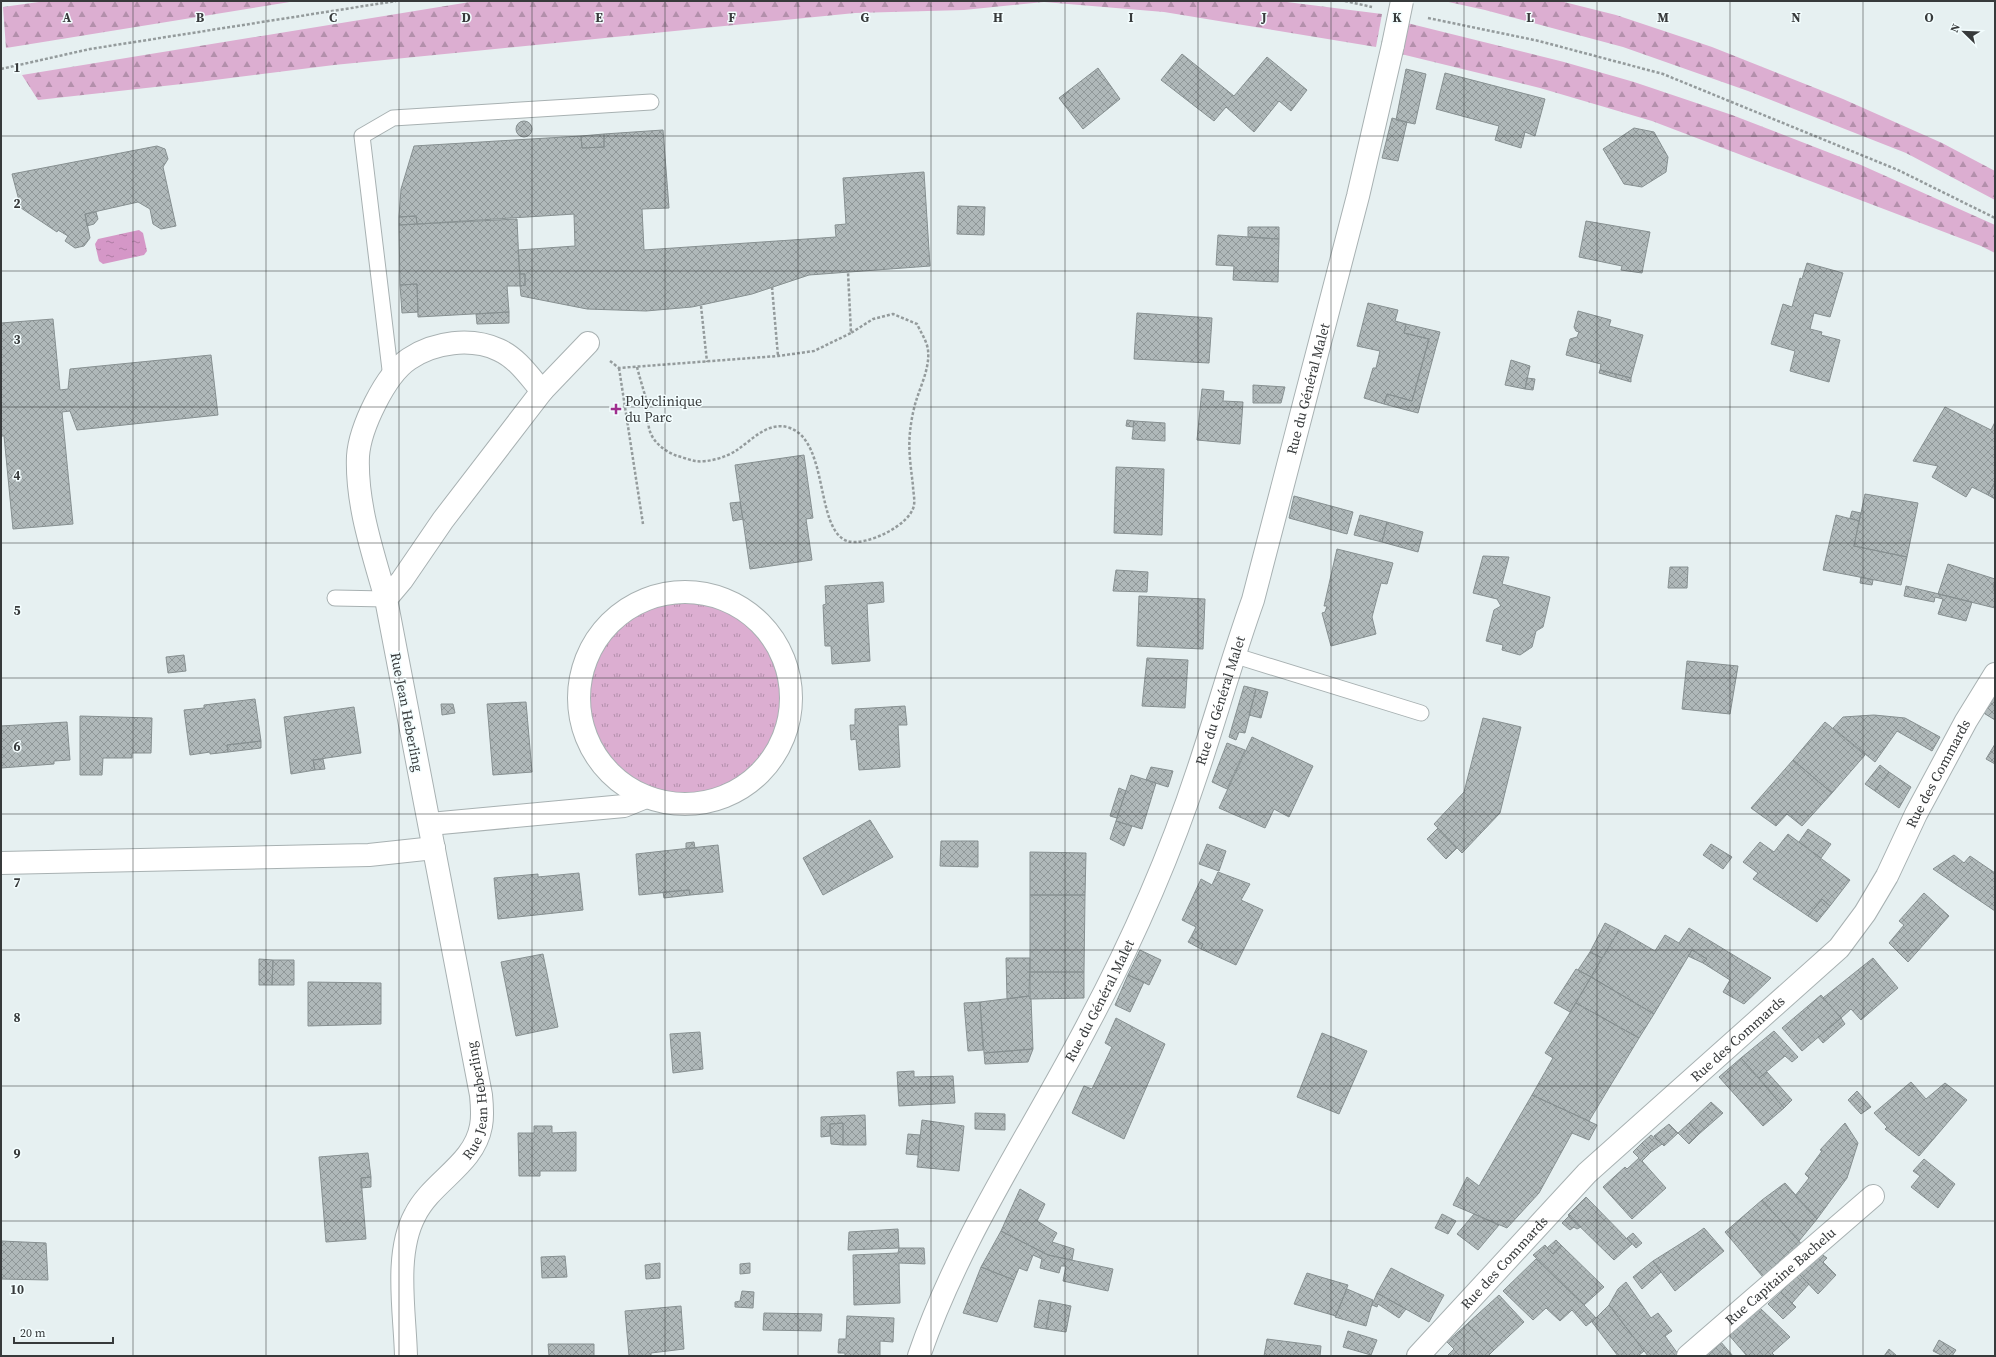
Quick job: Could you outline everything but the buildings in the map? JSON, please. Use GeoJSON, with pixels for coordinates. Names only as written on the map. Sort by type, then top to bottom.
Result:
{"type":"FeatureCollection","features":[{"type":"Feature","properties":{"kind":"street","name":"Rue du Général Malet"},"geometry":{"type":"LineString","coordinates":[[919,1356],[955,1268],[1022,1140],[1087,1026],[1152,893],[1198,771],[1233,655],[1255,592],[1360,188],[1402,1]]}},
{"type":"Feature","properties":{"kind":"street","name":"Rue Jean Heberling"},"geometry":{"type":"LineString","coordinates":[[406,1356],[402,1258],[406,1236],[415,1214],[426,1197],[470,1154],[478,1140],[482,1124],[481,1095],[386,598],[366,527],[359,480],[358,456],[362,435],[371,412],[391,378],[408,360],[429,348],[474,343],[498,349],[511,357],[542,391]]}},
{"type":"Feature","properties":{"kind":"street"},"geometry":{"type":"LineString","coordinates":[[386,598],[402,580],[443,520],[542,391],[588,343]]}},
{"type":"Feature","properties":{"kind":"street"},"geometry":{"type":"LineString","coordinates":[[430,824],[624,806],[646,798],[680,805],[714,801],[746,786],[771,762],[786,731],[792,696],[786,662],[769,631],[743,608],[710,594],[675,591],[641,601],[611,620],[590,649],[579,683],[580,718],[593,752],[615,779],[646,798]]}},
{"type":"Feature","properties":{"kind":"street","name":"Rue des Commards"},"geometry":{"type":"LineString","coordinates":[[1418,1356],[1587,1173],[1839,948],[1865,913],[1887,876],[1916,814],[1959,734],[1995,674]]}},
{"type":"Feature","properties":{"kind":"street"},"geometry":{"type":"LineString","coordinates":[[1,863],[369,855],[434,848]]}},
{"type":"Feature","properties":{"kind":"street","name":"Rue Capitaine Bachelu"},"geometry":{"type":"LineString","coordinates":[[1688,1356],[1873,1196]]}},
{"type":"Feature","properties":{"kind":"lane"},"geometry":{"type":"LineString","coordinates":[[391,378],[362,136],[393,118],[651,102]]}},
{"type":"Feature","properties":{"kind":"lane"},"geometry":{"type":"LineString","coordinates":[[336,598],[386,598]]}},
{"type":"Feature","properties":{"kind":"lane"},"geometry":{"type":"LineString","coordinates":[[1233,655],[1421,713]]}},
{"type":"Feature","properties":{"kind":"path"},"geometry":{"type":"LineString","coordinates":[[1,69],[90,49],[396,1]]}},
{"type":"Feature","properties":{"kind":"path"},"geometry":{"type":"LineString","coordinates":[[1345,1],[1376,7]]}},
{"type":"Feature","properties":{"kind":"path"},"geometry":{"type":"LineString","coordinates":[[1423,17],[1539,41],[1663,74],[1898,170],[1995,218]]}},
{"type":"Feature","properties":{"kind":"path"},"geometry":{"type":"LineString","coordinates":[[848,272],[851,333]]}},
{"type":"Feature","properties":{"kind":"path"},"geometry":{"type":"LineString","coordinates":[[772,287],[778,356]]}},
{"type":"Feature","properties":{"kind":"path"},"geometry":{"type":"LineString","coordinates":[[701,306],[707,362]]}},
{"type":"Feature","properties":{"kind":"path"},"geometry":{"type":"LineString","coordinates":[[637,367],[646,402],[651,435],[666,452],[696,462],[717,459],[736,451],[756,435],[776,426],[789,427],[803,435],[811,451],[823,489],[829,522],[837,534],[847,541],[863,541],[879,537],[895,528],[907,518],[914,505],[910,433],[915,403],[925,375],[928,349],[917,324],[893,314],[873,319],[851,333],[814,351],[778,356],[619,368],[642,524]]}},
{"type":"Feature","properties":{"kind":"green space"},"geometry":{"type":"Polygon","coordinates":[[[46,1],[296,1],[6,48],[3,7],[46,1]]]}},
{"type":"Feature","properties":{"kind":"green space"},"geometry":{"type":"Polygon","coordinates":[[[476,1],[1279,1],[1382,14],[1376,47],[1164,12],[1044,2],[964,10],[855,13],[334,65],[38,100],[22,75],[476,1]]]}},
{"type":"Feature","properties":{"kind":"green space"},"geometry":{"type":"Polygon","coordinates":[[[1444,1],[1560,1],[1616,15],[1712,47],[1843,99],[1942,143],[1995,171],[1995,200],[1906,153],[1748,91],[1623,47],[1485,10],[1444,1]]]}},
{"type":"Feature","properties":{"kind":"green space"},"geometry":{"type":"Polygon","coordinates":[[[1407,23],[1564,62],[1634,82],[1732,115],[1861,165],[1995,225],[1995,253],[1981,246],[1652,121],[1540,88],[1401,54],[1407,23]]]}},
{"type":"Feature","properties":{"kind":"green space"},"geometry":{"type":"Polygon","coordinates":[[[675,592],[695,592],[716,596],[735,604],[760,623],[773,639],[783,657],[789,677],[791,698],[789,719],[783,739],[773,757],[760,773],[735,792],[716,800],[695,804],[675,804],[654,800],[635,792],[618,780],[603,765],[591,748],[583,729],[579,708],[579,688],[583,667],[591,648],[603,631],[618,616],[635,604],[654,596],[675,592]]]}},
{"type":"Feature","properties":{"kind":"water"},"geometry":{"type":"Polygon","coordinates":[[[139,230],[143,233],[147,251],[144,255],[103,264],[99,261],[95,244],[98,239],[139,230]]]}},
{"type":"Feature","properties":{"kind":"place","name":"Polyclinique du Parc"},"geometry":{"type":"Point","coordinates":[616,409]}}]}
